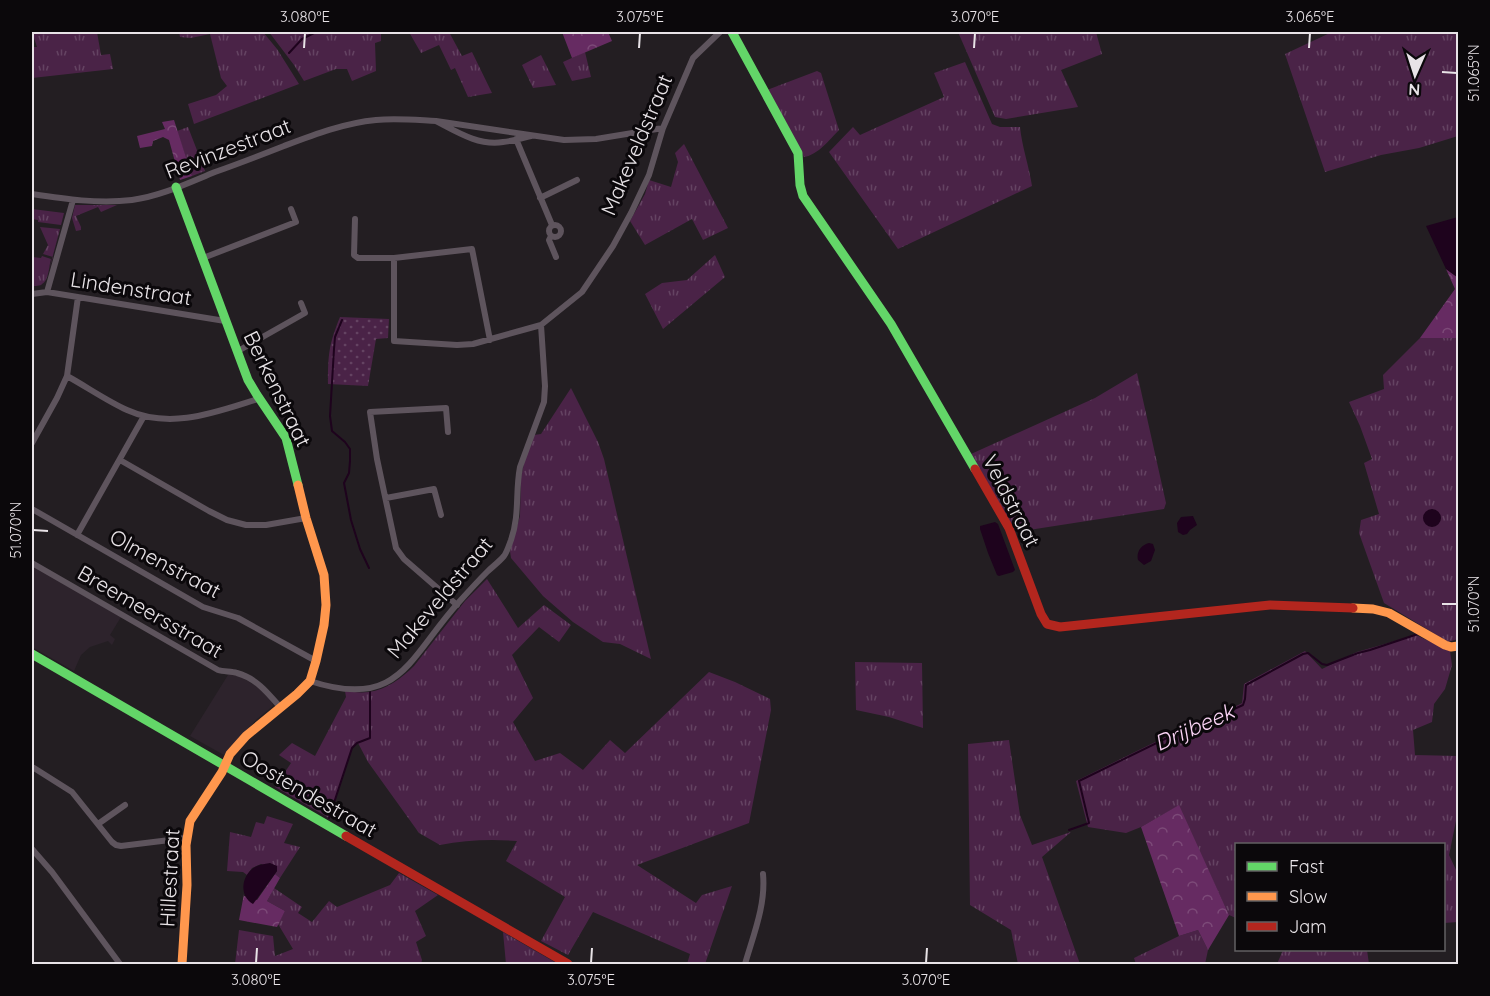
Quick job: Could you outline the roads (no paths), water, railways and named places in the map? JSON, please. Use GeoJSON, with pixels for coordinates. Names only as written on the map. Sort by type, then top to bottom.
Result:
{"type":"FeatureCollection","features":[{"type":"Feature","properties":{"kind":"street","name":"Makeveldstraat"},"geometry":{"type":"LineString","coordinates":[[310,681],[325,686],[361,690],[378,687],[390,681],[402,672],[457,605],[504,556],[511,541],[517,513],[520,467],[544,402],[541,325],[582,292],[613,246],[649,175],[663,128],[693,58],[720,32]]}},
{"type":"Feature","properties":{"kind":"street","name":"Veldstraat"},"geometry":{"type":"LineString","coordinates":[[732,32],[798,153],[799,184],[803,196],[891,324],[1003,517],[1014,538],[1041,614],[1047,624],[1060,627],[1270,604],[1373,609],[1389,613],[1445,645],[1458,646]]}},
{"type":"Feature","properties":{"kind":"street","name":"Revinzestraat"},"geometry":{"type":"LineString","coordinates":[[32,194],[73,200],[133,200],[176,187],[309,136],[374,120],[436,121],[564,140],[588,140],[663,128]]}},
{"type":"Feature","properties":{"kind":"street","name":"Revinzestraat"},"geometry":{"type":"LineString","coordinates":[[436,121],[479,141],[502,142],[531,136]]}},
{"type":"Feature","properties":{"kind":"street"},"geometry":{"type":"LineString","coordinates":[[516,139],[552,225]]}},
{"type":"Feature","properties":{"kind":"street"},"geometry":{"type":"LineString","coordinates":[[540,198],[577,180]]}},
{"type":"Feature","properties":{"kind":"street","name":"Berkenstraat"},"geometry":{"type":"LineString","coordinates":[[176,187],[249,380],[258,399],[281,427],[286,438],[306,518],[324,576],[326,605],[324,625],[310,681]]}},
{"type":"Feature","properties":{"kind":"street"},"geometry":{"type":"LineString","coordinates":[[47,292],[73,200]]}},
{"type":"Feature","properties":{"kind":"street"},"geometry":{"type":"LineString","coordinates":[[203,258],[296,222],[291,209]]}},
{"type":"Feature","properties":{"kind":"street"},"geometry":{"type":"LineString","coordinates":[[355,219],[354,255],[358,258],[394,258],[472,249],[490,340]]}},
{"type":"Feature","properties":{"kind":"street"},"geometry":{"type":"LineString","coordinates":[[551,236],[558,236],[561,231],[558,225],[552,225],[548,229],[551,236],[549,240],[556,257]]}},
{"type":"Feature","properties":{"kind":"street"},"geometry":{"type":"LineString","coordinates":[[394,258],[394,341],[473,344],[541,325]]}},
{"type":"Feature","properties":{"kind":"street","name":"Lindenstraat"},"geometry":{"type":"LineString","coordinates":[[32,294],[47,292],[225,321]]}},
{"type":"Feature","properties":{"kind":"street"},"geometry":{"type":"LineString","coordinates":[[32,443],[67,376],[78,297]]}},
{"type":"Feature","properties":{"kind":"street"},"geometry":{"type":"LineString","coordinates":[[238,351],[304,313],[301,303]]}},
{"type":"Feature","properties":{"kind":"street"},"geometry":{"type":"LineString","coordinates":[[67,376],[128,411],[173,420],[219,411],[258,399]]}},
{"type":"Feature","properties":{"kind":"street"},"geometry":{"type":"LineString","coordinates":[[448,432],[446,408],[370,412],[377,459],[396,548],[404,559],[457,605]]}},
{"type":"Feature","properties":{"kind":"street"},"geometry":{"type":"LineString","coordinates":[[77,535],[144,416]]}},
{"type":"Feature","properties":{"kind":"street"},"geometry":{"type":"LineString","coordinates":[[120,460],[227,520],[246,525],[267,525],[306,518]]}},
{"type":"Feature","properties":{"kind":"street"},"geometry":{"type":"LineString","coordinates":[[386,498],[434,489],[441,515]]}},
{"type":"Feature","properties":{"kind":"street","name":"Olmenstraat"},"geometry":{"type":"LineString","coordinates":[[32,509],[203,607],[238,618],[316,661]]}},
{"type":"Feature","properties":{"kind":"street","name":"Breemeersstraat"},"geometry":{"type":"LineString","coordinates":[[32,563],[218,670],[240,673],[259,684],[280,707]]}},
{"type":"Feature","properties":{"kind":"street","name":"Oostendestraat"},"geometry":{"type":"LineString","coordinates":[[32,654],[568,964]]}},
{"type":"Feature","properties":{"kind":"street"},"geometry":{"type":"LineString","coordinates":[[226,767],[230,754],[246,736],[310,681]]}},
{"type":"Feature","properties":{"kind":"street","name":"Hillestraat"},"geometry":{"type":"LineString","coordinates":[[182,964],[187,884],[187,830],[190,821],[226,767]]}},
{"type":"Feature","properties":{"kind":"street"},"geometry":{"type":"LineString","coordinates":[[34,768],[72,792],[116,845],[186,838]]}},
{"type":"Feature","properties":{"kind":"street"},"geometry":{"type":"LineString","coordinates":[[98,824],[125,805]]}},
{"type":"Feature","properties":{"kind":"street"},"geometry":{"type":"LineString","coordinates":[[32,849],[120,964]]}},
{"type":"Feature","properties":{"kind":"street"},"geometry":{"type":"LineString","coordinates":[[745,964],[761,908],[763,874]]}},
{"type":"Feature","properties":{"kind":"waterway"},"geometry":{"type":"LineString","coordinates":[[289,53],[302,39],[316,32]]}},
{"type":"Feature","properties":{"kind":"waterway"},"geometry":{"type":"LineString","coordinates":[[342,320],[335,337],[330,416],[332,431],[350,449],[349,473],[344,483],[351,520],[369,568]]}},
{"type":"Feature","properties":{"kind":"waterway","name":"Drijbeek"},"geometry":{"type":"LineString","coordinates":[[1069,830],[1089,823],[1079,781],[1218,713],[1243,705],[1246,685],[1303,654],[1308,653],[1322,664],[1327,665],[1418,634]]}},
{"type":"Feature","properties":{"kind":"waterway"},"geometry":{"type":"LineString","coordinates":[[329,818],[352,748],[357,743],[370,738],[370,692]]}}]}
